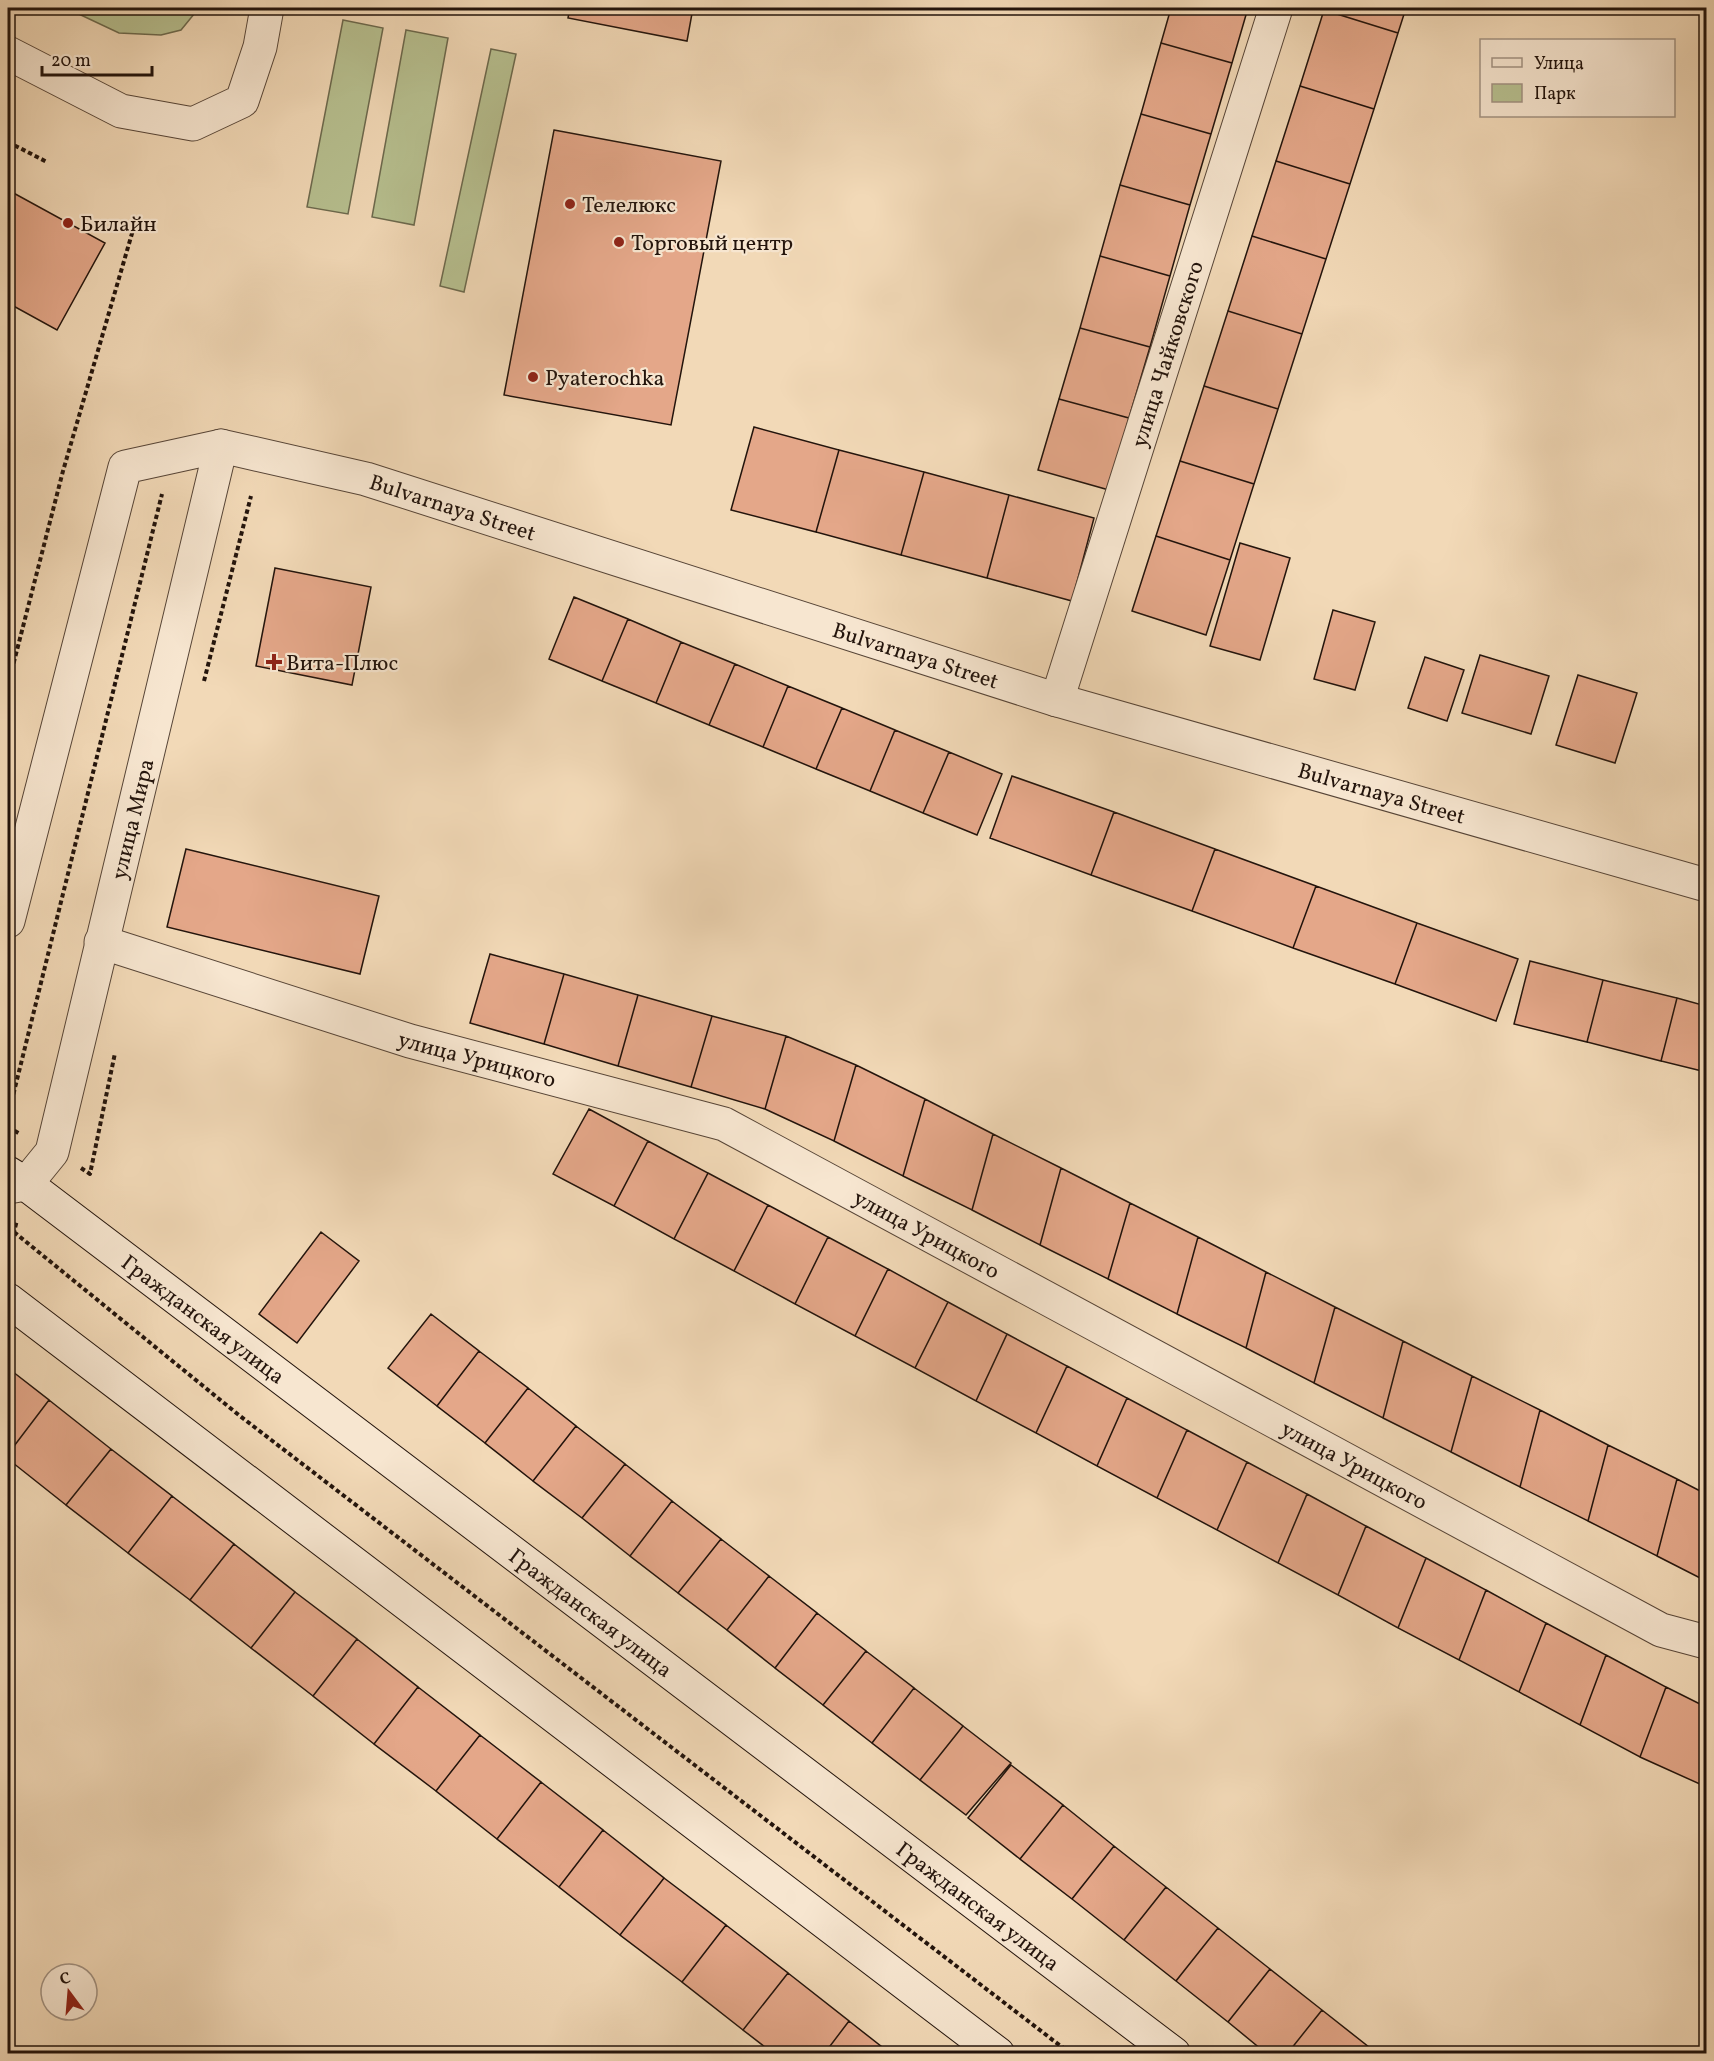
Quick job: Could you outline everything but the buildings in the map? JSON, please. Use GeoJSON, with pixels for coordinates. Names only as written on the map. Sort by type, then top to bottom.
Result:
{"type":"FeatureCollection","features":[{"type":"Feature","properties":{"kind":"street"},"geometry":{"type":"LineString","coordinates":[[8,53],[121,111],[193,124],[242,101],[260,47],[267,8]]}},
{"type":"Feature","properties":{"kind":"street","name":"улица Чайковского"},"geometry":{"type":"LineString","coordinates":[[1057,700],[1276,8]]}},
{"type":"Feature","properties":{"kind":"street","name":"Bulvarnaya Street"},"geometry":{"type":"LineString","coordinates":[[8,921],[125,467],[221,446],[366,479],[1057,700],[1707,885]]}},
{"type":"Feature","properties":{"kind":"street","name":"улица Мира"},"geometry":{"type":"LineString","coordinates":[[14,1182],[52,1152],[221,446]]}},
{"type":"Feature","properties":{"kind":"street","name":"улица Урицкого"},"geometry":{"type":"LineString","coordinates":[[101,942],[410,1041],[723,1124],[1661,1630],[1707,1642]]}},
{"type":"Feature","properties":{"kind":"street","name":"Гражданская улица"},"geometry":{"type":"LineString","coordinates":[[14,1182],[1174,2054]]}},
{"type":"Feature","properties":{"kind":"street"},"geometry":{"type":"LineString","coordinates":[[8,1300],[998,2054]]}},
{"type":"Feature","properties":{"kind":"path"},"geometry":{"type":"LineString","coordinates":[[8,142],[47,162]]}},
{"type":"Feature","properties":{"kind":"path"},"geometry":{"type":"LineString","coordinates":[[8,685],[63,471],[133,230]]}},
{"type":"Feature","properties":{"kind":"path"},"geometry":{"type":"LineString","coordinates":[[8,1116],[164,488]]}},
{"type":"Feature","properties":{"kind":"path"},"geometry":{"type":"LineString","coordinates":[[14,1232],[240,1416],[1071,2054]]}},
{"type":"Feature","properties":{"kind":"green space"},"geometry":{"type":"Polygon","coordinates":[[[66,8],[199,8],[181,30],[161,35],[119,33],[66,8]]]}},
{"type":"Feature","properties":{"kind":"green space"},"geometry":{"type":"Polygon","coordinates":[[[343,20],[383,28],[348,214],[307,207],[343,20]]]}},
{"type":"Feature","properties":{"kind":"green space"},"geometry":{"type":"Polygon","coordinates":[[[406,30],[448,38],[414,225],[372,217],[406,30]]]}},
{"type":"Feature","properties":{"kind":"green space"},"geometry":{"type":"Polygon","coordinates":[[[491,49],[516,54],[464,292],[440,286],[491,49]]]}},
{"type":"Feature","properties":{"kind":"place","name":"Телелюкс"},"geometry":{"type":"Point","coordinates":[570,204]}},
{"type":"Feature","properties":{"kind":"place","name":"Билайн"},"geometry":{"type":"Point","coordinates":[68,223]}},
{"type":"Feature","properties":{"kind":"place","name":"Торговый центр"},"geometry":{"type":"Point","coordinates":[619,242]}},
{"type":"Feature","properties":{"kind":"place","name":"Pyaterochka"},"geometry":{"type":"Point","coordinates":[533,377]}},
{"type":"Feature","properties":{"kind":"place","name":"Вита-Плюс"},"geometry":{"type":"Point","coordinates":[274,662]}}]}
